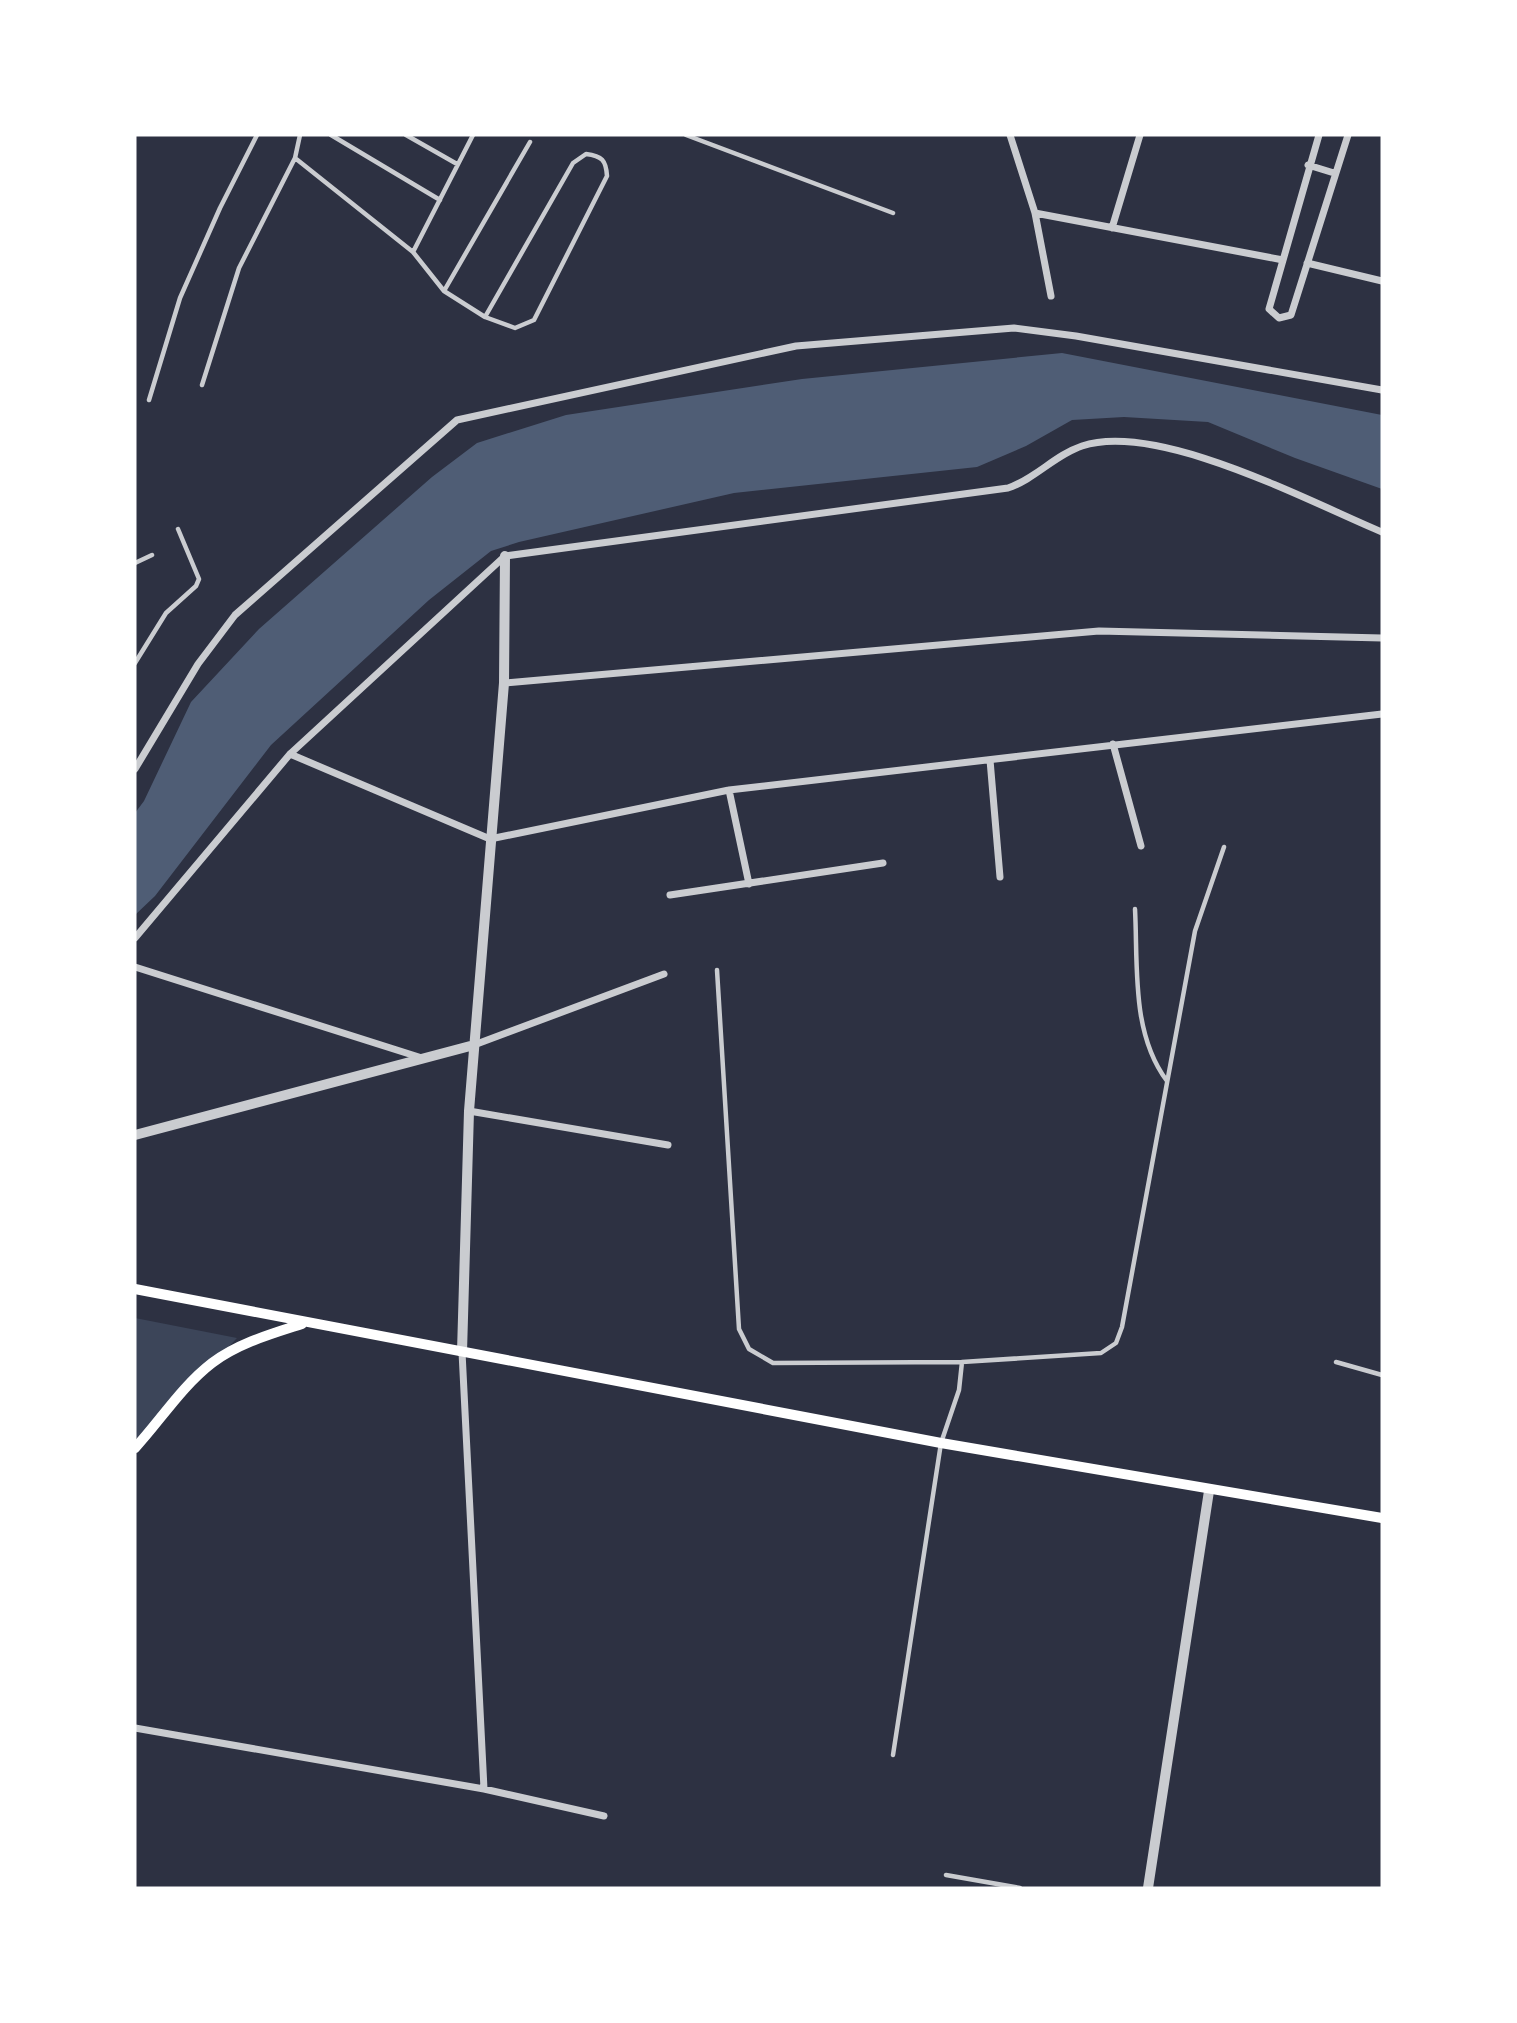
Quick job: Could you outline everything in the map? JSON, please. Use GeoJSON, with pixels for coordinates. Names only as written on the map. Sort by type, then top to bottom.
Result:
{"type":"FeatureCollection","features":[{"type":"Feature","properties":{"kind":"main road"},"geometry":{"type":"LineString","coordinates":[[135,1289],[941,1443],[1209,1491],[1382,1518]]}},
{"type":"Feature","properties":{"kind":"main road"},"geometry":{"type":"LineString","coordinates":[[135,1448],[197,1376],[212,1363],[244,1344],[306,1322]]}},
{"type":"Feature","properties":{"kind":"street"},"geometry":{"type":"LineString","coordinates":[[1010,135],[1035,213],[1051,296]]}},
{"type":"Feature","properties":{"kind":"street"},"geometry":{"type":"LineString","coordinates":[[1112,228],[1140,135]]}},
{"type":"Feature","properties":{"kind":"street"},"geometry":{"type":"LineString","coordinates":[[1319,135],[1308,164],[1269,309],[1279,318],[1291,315],[1348,135]]}},
{"type":"Feature","properties":{"kind":"street"},"geometry":{"type":"LineString","coordinates":[[1308,164],[1334,173]]}},
{"type":"Feature","properties":{"kind":"street"},"geometry":{"type":"LineString","coordinates":[[1035,213],[1283,260]]}},
{"type":"Feature","properties":{"kind":"street"},"geometry":{"type":"LineString","coordinates":[[1307,263],[1382,281]]}},
{"type":"Feature","properties":{"kind":"street"},"geometry":{"type":"LineString","coordinates":[[135,769],[198,664],[235,615],[457,420],[796,346],[1014,328],[1076,335],[1382,390]]}},
{"type":"Feature","properties":{"kind":"street"},"geometry":{"type":"LineString","coordinates":[[135,939],[290,754],[505,556],[1008,488],[1023,483],[1081,446],[1105,442],[1139,443],[1211,461],[1382,532]]}},
{"type":"Feature","properties":{"kind":"street"},"geometry":{"type":"LineString","coordinates":[[484,1789],[462,1352],[469,1111],[505,683],[505,556]]}},
{"type":"Feature","properties":{"kind":"street"},"geometry":{"type":"LineString","coordinates":[[505,683],[1100,631],[1382,638]]}},
{"type":"Feature","properties":{"kind":"street"},"geometry":{"type":"LineString","coordinates":[[290,754],[490,839],[729,790],[1382,714]]}},
{"type":"Feature","properties":{"kind":"street"},"geometry":{"type":"LineString","coordinates":[[1113,744],[1141,846]]}},
{"type":"Feature","properties":{"kind":"street"},"geometry":{"type":"LineString","coordinates":[[990,760],[1000,877]]}},
{"type":"Feature","properties":{"kind":"street"},"geometry":{"type":"LineString","coordinates":[[729,790],[750,884]]}},
{"type":"Feature","properties":{"kind":"street"},"geometry":{"type":"LineString","coordinates":[[670,895],[883,863]]}},
{"type":"Feature","properties":{"kind":"street"},"geometry":{"type":"LineString","coordinates":[[135,967],[422,1059]]}},
{"type":"Feature","properties":{"kind":"street"},"geometry":{"type":"LineString","coordinates":[[135,1135],[474,1045],[664,974]]}},
{"type":"Feature","properties":{"kind":"street"},"geometry":{"type":"LineString","coordinates":[[469,1111],[668,1145]]}},
{"type":"Feature","properties":{"kind":"street"},"geometry":{"type":"LineString","coordinates":[[1148,1888],[1209,1491]]}},
{"type":"Feature","properties":{"kind":"street"},"geometry":{"type":"LineString","coordinates":[[135,1728],[484,1789],[604,1816]]}},
{"type":"Feature","properties":{"kind":"lane"},"geometry":{"type":"LineString","coordinates":[[149,400],[180,298],[220,208],[257,135]]}},
{"type":"Feature","properties":{"kind":"lane"},"geometry":{"type":"LineString","coordinates":[[202,384],[239,268],[295,158],[300,135]]}},
{"type":"Feature","properties":{"kind":"lane"},"geometry":{"type":"LineString","coordinates":[[331,135],[440,200]]}},
{"type":"Feature","properties":{"kind":"lane"},"geometry":{"type":"LineString","coordinates":[[406,135],[457,164]]}},
{"type":"Feature","properties":{"kind":"lane"},"geometry":{"type":"LineString","coordinates":[[413,252],[473,135]]}},
{"type":"Feature","properties":{"kind":"lane"},"geometry":{"type":"LineString","coordinates":[[686,135],[893,213]]}},
{"type":"Feature","properties":{"kind":"lane"},"geometry":{"type":"LineString","coordinates":[[444,291],[530,142]]}},
{"type":"Feature","properties":{"kind":"lane"},"geometry":{"type":"LineString","coordinates":[[295,158],[413,252],[444,291],[485,317],[515,328],[534,320],[607,176],[606,163],[599,156],[586,153],[573,163],[485,317]]}},
{"type":"Feature","properties":{"kind":"lane"},"geometry":{"type":"LineString","coordinates":[[135,663],[166,613],[196,586],[199,579],[178,529]]}},
{"type":"Feature","properties":{"kind":"lane"},"geometry":{"type":"LineString","coordinates":[[135,563],[152,555]]}},
{"type":"Feature","properties":{"kind":"lane"},"geometry":{"type":"LineString","coordinates":[[717,970],[739,1329],[749,1349],[773,1363],[962,1362],[1101,1353],[1115,1343],[1122,1327],[1195,932],[1224,847]]}},
{"type":"Feature","properties":{"kind":"lane"},"geometry":{"type":"LineString","coordinates":[[1135,909],[1141,1021],[1152,1062],[1167,1082]]}},
{"type":"Feature","properties":{"kind":"lane"},"geometry":{"type":"LineString","coordinates":[[893,1755],[941,1443],[960,1390],[962,1362]]}},
{"type":"Feature","properties":{"kind":"lane"},"geometry":{"type":"LineString","coordinates":[[1336,1362],[1382,1375]]}},
{"type":"Feature","properties":{"kind":"lane"},"geometry":{"type":"LineString","coordinates":[[946,1875],[1020,1888]]}},
{"type":"Feature","properties":{"kind":"shaded area"},"geometry":{"type":"Polygon","coordinates":[[[1062,353],[1382,415],[1382,489],[1295,458],[1208,422],[1124,417],[1072,420],[1026,446],[977,467],[734,493],[519,542],[491,551],[429,600],[271,745],[155,896],[135,915],[135,813],[144,801],[191,702],[259,629],[432,477],[477,443],[566,415],[802,379],[1062,353]]]}},
{"type":"Feature","properties":{"kind":"shaded area"},"geometry":{"type":"Polygon","coordinates":[[[135,1318],[237,1338],[161,1419],[135,1439],[135,1318]]]}}]}
